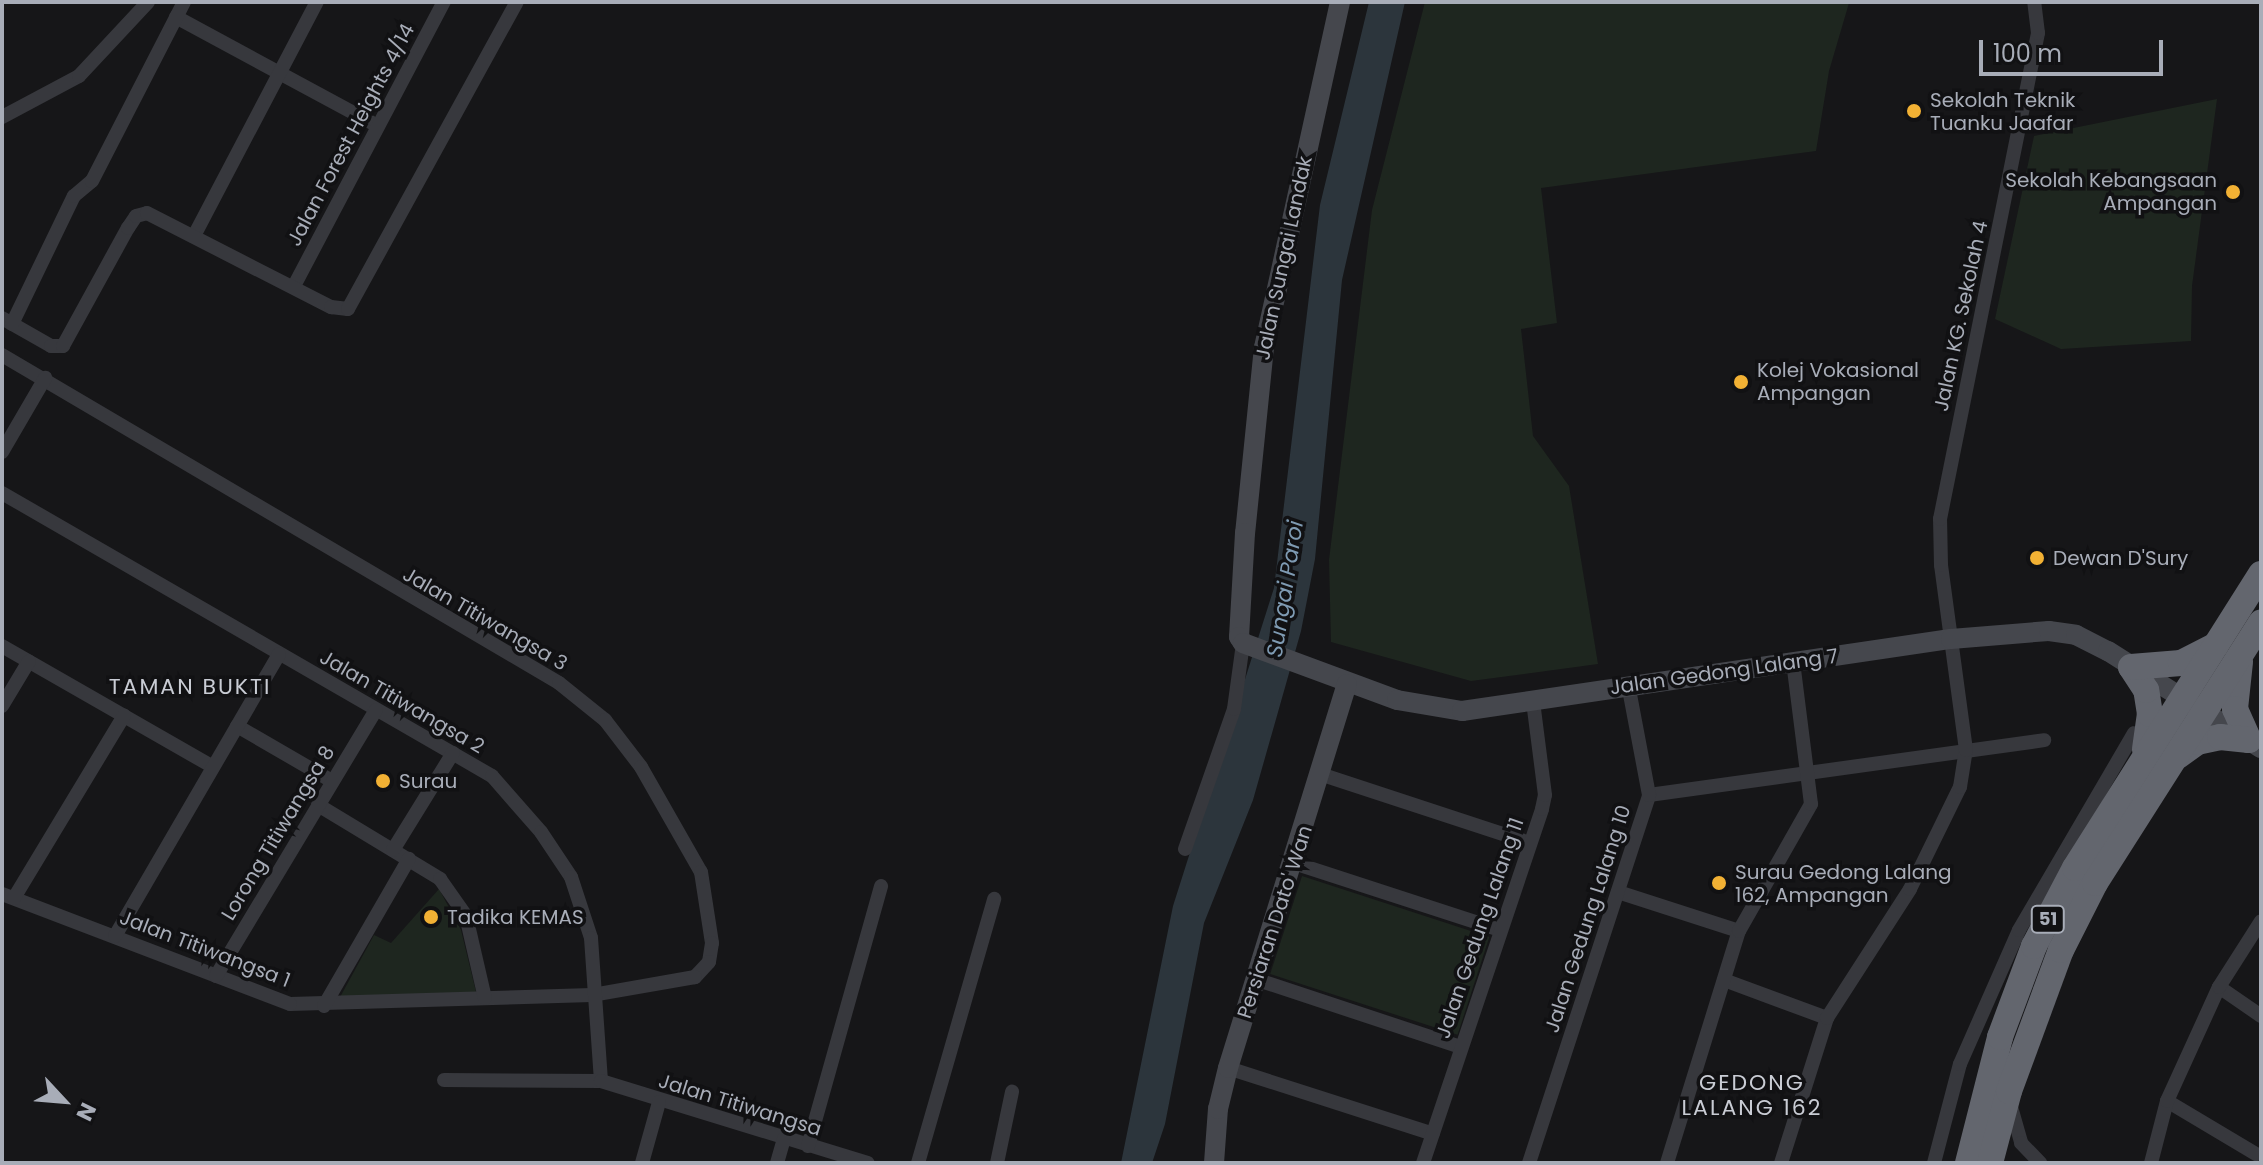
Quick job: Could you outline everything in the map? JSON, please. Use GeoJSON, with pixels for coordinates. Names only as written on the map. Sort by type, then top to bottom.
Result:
{"type":"FeatureCollection","features":[{"type":"Feature","properties":{"kind":"highway","name":"51"},"geometry":{"type":"LineString","coordinates":[[1990,1163],[2009,1091],[2061,950],[2095,883],[2173,760],[2216,645],[2261,574]]}},
{"type":"Feature","properties":{"kind":"highway","name":"51"},"geometry":{"type":"LineString","coordinates":[[1968,1163],[2000,1037],[2034,946],[2144,758],[2243,651],[2261,622]]}},
{"type":"Feature","properties":{"kind":"highway"},"geometry":{"type":"LineString","coordinates":[[2144,758],[2150,714],[2146,690],[2131,667],[2181,663],[2216,645]]}},
{"type":"Feature","properties":{"kind":"highway"},"geometry":{"type":"LineString","coordinates":[[2243,651],[2235,709],[2255,744]]}},
{"type":"Feature","properties":{"kind":"highway"},"geometry":{"type":"LineString","coordinates":[[2173,760],[2197,742],[2220,737],[2255,744]]}},
{"type":"Feature","properties":{"kind":"street"},"geometry":{"type":"LineString","coordinates":[[2,117],[79,76],[118,40],[148,2]]}},
{"type":"Feature","properties":{"kind":"street"},"geometry":{"type":"LineString","coordinates":[[184,2],[92,181],[74,196],[7,321],[51,346],[63,346],[136,216],[147,213],[195,234],[331,307],[348,309],[357,299],[517,2]]}},
{"type":"Feature","properties":{"kind":"street"},"geometry":{"type":"LineString","coordinates":[[195,234],[317,2]]}},
{"type":"Feature","properties":{"kind":"street","name":"Jalan Forest Heights 4/14"},"geometry":{"type":"LineString","coordinates":[[294,286],[376,125],[444,2]]}},
{"type":"Feature","properties":{"kind":"street","name":"Jalan Sungai Landak"},"geometry":{"type":"LineString","coordinates":[[1251,646],[1239,637],[1245,533],[1265,334],[1340,2]]}},
{"type":"Feature","properties":{"kind":"street","name":"Jalan KG. Sekolah 4"},"geometry":{"type":"LineString","coordinates":[[1781,1163],[1827,1018],[1910,889],[1960,787],[1966,750],[1951,639],[1940,519],[2038,33],[2034,2]]}},
{"type":"Feature","properties":{"kind":"street"},"geometry":{"type":"LineString","coordinates":[[176,17],[376,125]]}},
{"type":"Feature","properties":{"kind":"street","name":"Jalan Titiwangsa 3"},"geometry":{"type":"LineString","coordinates":[[2,355],[45,378],[431,613],[559,683],[605,720],[641,767],[701,872],[712,943],[709,962],[695,977],[592,995]]}},
{"type":"Feature","properties":{"kind":"street"},"geometry":{"type":"LineString","coordinates":[[2,452],[45,378]]}},
{"type":"Feature","properties":{"kind":"street","name":"Jalan Titiwangsa 2"},"geometry":{"type":"LineString","coordinates":[[2,493],[492,776],[541,832],[571,877],[591,938],[592,995],[601,1081]]}},
{"type":"Feature","properties":{"kind":"street","name":"Jalan Gedong Lalang 7"},"geometry":{"type":"LineString","coordinates":[[1251,646],[1347,684],[1440,710],[1533,701],[1628,684],[1951,639],[2049,631],[2076,635],[2255,744]]}},
{"type":"Feature","properties":{"kind":"street"},"geometry":{"type":"LineString","coordinates":[[2,646],[213,767]]}},
{"type":"Feature","properties":{"kind":"street"},"geometry":{"type":"LineString","coordinates":[[1185,849],[1234,709],[1251,646]]}},
{"type":"Feature","properties":{"kind":"street"},"geometry":{"type":"LineString","coordinates":[[115,936],[279,654]]}},
{"type":"Feature","properties":{"kind":"street"},"geometry":{"type":"LineString","coordinates":[[2,706],[29,661]]}},
{"type":"Feature","properties":{"kind":"street"},"geometry":{"type":"LineString","coordinates":[[1667,1163],[1739,931],[1806,820],[1811,804],[1793,661]]}},
{"type":"Feature","properties":{"kind":"street","name":"Persiaran Dato' Wan"},"geometry":{"type":"LineString","coordinates":[[1214,1163],[1218,1109],[1228,1068],[1323,775],[1347,684]]}},
{"type":"Feature","properties":{"kind":"street","name":"Jalan Gedung Lalang 10"},"geometry":{"type":"LineString","coordinates":[[1529,1163],[1649,795],[1628,684]]}},
{"type":"Feature","properties":{"kind":"street","name":"Jalan Gedung Lalang 11"},"geometry":{"type":"LineString","coordinates":[[1423,1163],[1545,795],[1533,701]]}},
{"type":"Feature","properties":{"kind":"street","name":"Lorong Titiwangsa 8"},"geometry":{"type":"LineString","coordinates":[[216,976],[376,710]]}},
{"type":"Feature","properties":{"kind":"street"},"geometry":{"type":"LineString","coordinates":[[8,896],[124,716]]}},
{"type":"Feature","properties":{"kind":"street"},"geometry":{"type":"LineString","coordinates":[[237,726],[332,781]]}},
{"type":"Feature","properties":{"kind":"street"},"geometry":{"type":"LineString","coordinates":[[1934,1163],[1974,1028],[2056,860],[2134,733]]}},
{"type":"Feature","properties":{"kind":"street"},"geometry":{"type":"LineString","coordinates":[[1649,795],[2044,740]]}},
{"type":"Feature","properties":{"kind":"street"},"geometry":{"type":"LineString","coordinates":[[393,850],[453,753]]}},
{"type":"Feature","properties":{"kind":"street"},"geometry":{"type":"LineString","coordinates":[[1323,775],[1530,843]]}},
{"type":"Feature","properties":{"kind":"street"},"geometry":{"type":"LineString","coordinates":[[318,805],[440,879],[466,916],[485,998]]}},
{"type":"Feature","properties":{"kind":"street"},"geometry":{"type":"LineString","coordinates":[[324,1006],[409,859]]}},
{"type":"Feature","properties":{"kind":"street"},"geometry":{"type":"LineString","coordinates":[[1294,863],[1500,930]]}},
{"type":"Feature","properties":{"kind":"street"},"geometry":{"type":"LineString","coordinates":[[808,1146],[881,886]]}},
{"type":"Feature","properties":{"kind":"street"},"geometry":{"type":"LineString","coordinates":[[1618,892],[1739,931]]}},
{"type":"Feature","properties":{"kind":"street","name":"Jalan Titiwangsa 1"},"geometry":{"type":"LineString","coordinates":[[8,896],[290,1004],[324,1006],[592,995]]}},
{"type":"Feature","properties":{"kind":"street"},"geometry":{"type":"LineString","coordinates":[[918,1163],[994,899]]}},
{"type":"Feature","properties":{"kind":"street"},"geometry":{"type":"LineString","coordinates":[[2151,1163],[2167,1101],[2219,987],[2261,921]]}},
{"type":"Feature","properties":{"kind":"street"},"geometry":{"type":"LineString","coordinates":[[1255,979],[1461,1047]]}},
{"type":"Feature","properties":{"kind":"street"},"geometry":{"type":"LineString","coordinates":[[1724,980],[1827,1018]]}},
{"type":"Feature","properties":{"kind":"street"},"geometry":{"type":"LineString","coordinates":[[2219,987],[2261,1016]]}},
{"type":"Feature","properties":{"kind":"street"},"geometry":{"type":"LineString","coordinates":[[1974,1028],[2000,1037]]}},
{"type":"Feature","properties":{"kind":"street"},"geometry":{"type":"LineString","coordinates":[[1228,1068],[1433,1134]]}},
{"type":"Feature","properties":{"kind":"street","name":"Jalan Titiwangsa"},"geometry":{"type":"LineString","coordinates":[[444,1080],[601,1081],[659,1102],[868,1163]]}},
{"type":"Feature","properties":{"kind":"street"},"geometry":{"type":"LineString","coordinates":[[2009,1091],[2021,1143],[2040,1163]]}},
{"type":"Feature","properties":{"kind":"street"},"geometry":{"type":"LineString","coordinates":[[997,1163],[1012,1092]]}},
{"type":"Feature","properties":{"kind":"street"},"geometry":{"type":"LineString","coordinates":[[2167,1101],[2256,1154]]}},
{"type":"Feature","properties":{"kind":"street"},"geometry":{"type":"LineString","coordinates":[[642,1163],[659,1102]]}},
{"type":"Feature","properties":{"kind":"street"},"geometry":{"type":"LineString","coordinates":[[777,1163],[784,1139]]}},
{"type":"Feature","properties":{"kind":"shaded area"},"geometry":{"type":"Polygon","coordinates":[[[1425,2],[1849,3],[1829,71],[1816,151],[1541,188],[1557,323],[1521,329],[1533,436],[1569,486],[1598,664],[1471,681],[1331,642],[1329,560],[1372,210],[1425,2]]]}},
{"type":"Feature","properties":{"kind":"shaded area"},"geometry":{"type":"Polygon","coordinates":[[[2217,99],[2192,286],[2191,341],[2061,349],[1995,319],[2034,136],[2217,99]]]}},
{"type":"Feature","properties":{"kind":"shaded area"},"geometry":{"type":"Polygon","coordinates":[[[1302,876],[1489,937],[1458,1035],[1270,974],[1302,876]]]}},
{"type":"Feature","properties":{"kind":"shaded area"},"geometry":{"type":"Polygon","coordinates":[[[439,889],[461,930],[476,992],[339,999],[374,935],[391,943],[439,889]]]}},
{"type":"Feature","properties":{"kind":"water","name":"Sungai Paroi"},"geometry":{"type":"Polygon","coordinates":[[[1369,2],[1405,2],[1342,280],[1315,559],[1301,631],[1253,800],[1204,923],[1165,1124],[1152,1163],[1121,1163],[1173,906],[1274,588],[1320,205],[1369,2]]]}},
{"type":"Feature","properties":{"kind":"place","name":"Sekolah Teknik Tuanku Jaafar"},"geometry":{"type":"Point","coordinates":[1914,111]}},
{"type":"Feature","properties":{"kind":"place","name":"Sekolah Kebangsaan Ampangan"},"geometry":{"type":"Point","coordinates":[2233,192]}},
{"type":"Feature","properties":{"kind":"place","name":"Kolej Vokasional Ampangan"},"geometry":{"type":"Point","coordinates":[1741,382]}},
{"type":"Feature","properties":{"kind":"place","name":"Dewan D'Sury"},"geometry":{"type":"Point","coordinates":[2037,558]}},
{"type":"Feature","properties":{"kind":"place","name":"Surau"},"geometry":{"type":"Point","coordinates":[383,781]}},
{"type":"Feature","properties":{"kind":"place","name":"Surau Gedong Lalang 162, Ampangan"},"geometry":{"type":"Point","coordinates":[1719,883]}},
{"type":"Feature","properties":{"kind":"place","name":"Tadika KEMAS"},"geometry":{"type":"Point","coordinates":[431,917]}},
{"type":"Feature","properties":{"kind":"district","name":"TAMAN BUKTI"},"geometry":{"type":"Point","coordinates":[190,687]}},
{"type":"Feature","properties":{"kind":"district","name":"GEDONG LALANG 162"},"geometry":{"type":"Point","coordinates":[1752,1094]}}]}
